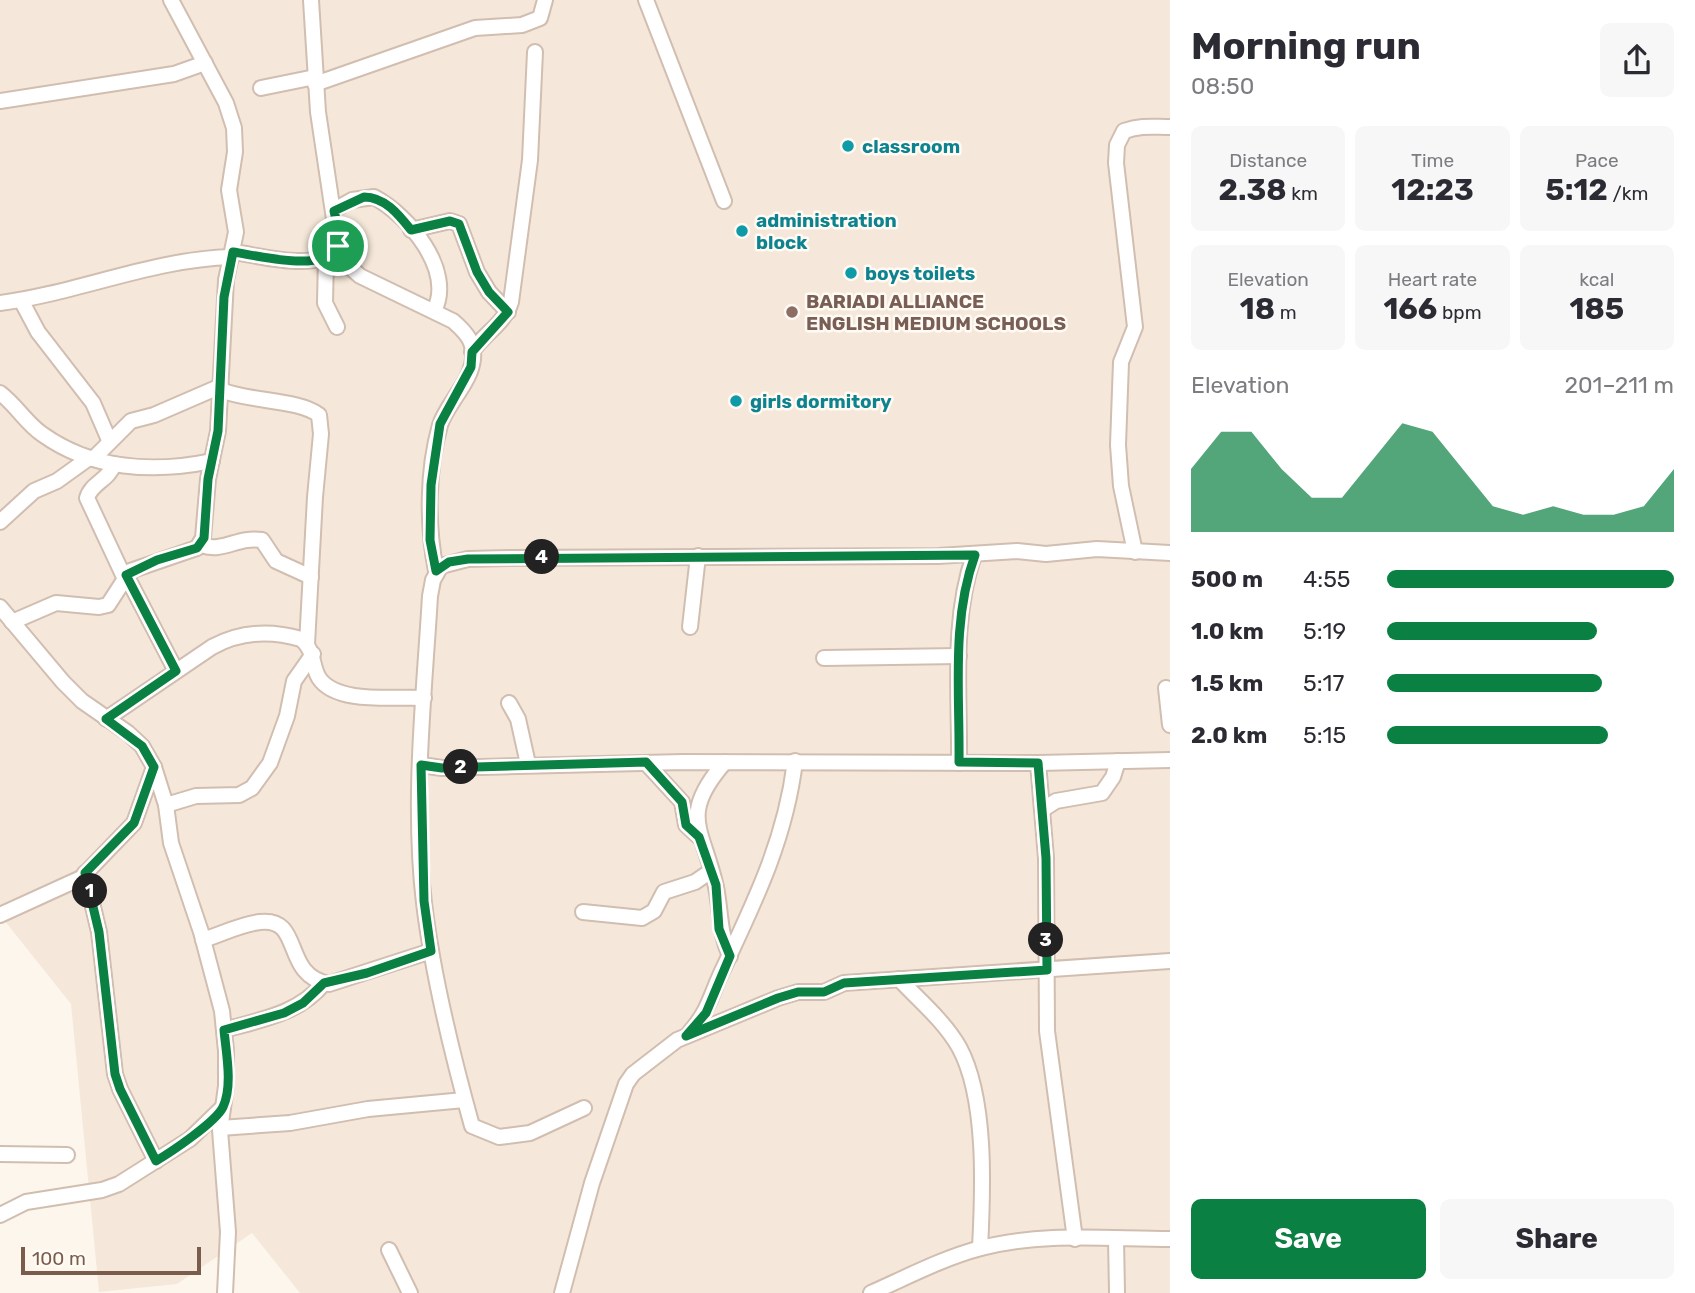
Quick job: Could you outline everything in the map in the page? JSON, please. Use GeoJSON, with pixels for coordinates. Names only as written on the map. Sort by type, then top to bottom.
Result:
{"type":"FeatureCollection","features":[{"type":"Feature","properties":{"kind":"street"},"geometry":{"type":"LineString","coordinates":[[172,0],[226,103],[234,128],[235,152],[229,190],[236,232],[223,316],[221,388],[201,545]]}},
{"type":"Feature","properties":{"kind":"street"},"geometry":{"type":"LineString","coordinates":[[311,0],[315,81],[339,239],[330,254],[325,303],[337,327]]}},
{"type":"Feature","properties":{"kind":"street"},"geometry":{"type":"LineString","coordinates":[[261,88],[315,81],[475,28],[522,25],[540,18],[545,0]]}},
{"type":"Feature","properties":{"kind":"street"},"geometry":{"type":"LineString","coordinates":[[646,0],[724,201]]}},
{"type":"Feature","properties":{"kind":"street"},"geometry":{"type":"LineString","coordinates":[[472,352],[508,312],[527,192],[535,52]]}},
{"type":"Feature","properties":{"kind":"street"},"geometry":{"type":"LineString","coordinates":[[0,101],[174,74],[205,63]]}},
{"type":"Feature","properties":{"kind":"street"},"geometry":{"type":"LineString","coordinates":[[1135,552],[1121,486],[1118,445],[1117,389],[1121,362],[1135,327],[1122,233],[1117,145],[1124,131],[1134,127],[1149,124],[1170,127]]}},
{"type":"Feature","properties":{"kind":"street"},"geometry":{"type":"LineString","coordinates":[[334,211],[352,200],[374,197],[386,203],[427,252],[440,281],[441,290],[434,311]]}},
{"type":"Feature","properties":{"kind":"street"},"geometry":{"type":"LineString","coordinates":[[411,230],[450,221],[459,224],[477,272],[489,292],[508,312]]}},
{"type":"Feature","properties":{"kind":"street"},"geometry":{"type":"LineString","coordinates":[[0,303],[194,259],[232,255],[303,262],[330,254]]}},
{"type":"Feature","properties":{"kind":"street"},"geometry":{"type":"LineString","coordinates":[[330,254],[360,276],[434,311],[463,330],[472,352],[471,367],[440,424],[435,456],[430,540],[436,571],[429,596],[421,765],[424,901],[431,951],[464,1100],[472,1126],[499,1137],[530,1133],[584,1108]]}},
{"type":"Feature","properties":{"kind":"street"},"geometry":{"type":"LineString","coordinates":[[21,300],[38,332],[93,403],[109,440]]}},
{"type":"Feature","properties":{"kind":"street"},"geometry":{"type":"LineString","coordinates":[[0,522],[34,491],[57,481],[91,458],[131,421],[154,415],[221,388],[248,398],[306,408],[319,415],[321,433],[311,577],[310,649],[317,675],[327,688],[362,696],[424,698]]}},
{"type":"Feature","properties":{"kind":"street"},"geometry":{"type":"LineString","coordinates":[[0,393],[41,434],[91,458],[148,470],[212,461]]}},
{"type":"Feature","properties":{"kind":"street"},"geometry":{"type":"LineString","coordinates":[[114,464],[107,479],[90,490],[87,498],[176,671]]}},
{"type":"Feature","properties":{"kind":"street"},"geometry":{"type":"LineString","coordinates":[[12,622],[56,603],[99,607],[108,605],[118,593],[125,576],[201,545],[215,549],[239,540],[262,540],[276,561],[311,577]]}},
{"type":"Feature","properties":{"kind":"street"},"geometry":{"type":"LineString","coordinates":[[436,571],[449,562],[468,559],[975,555],[1017,551],[1046,554],[1097,549],[1170,553]]}},
{"type":"Feature","properties":{"kind":"street"},"geometry":{"type":"LineString","coordinates":[[959,762],[959,656],[964,585],[975,555]]}},
{"type":"Feature","properties":{"kind":"street"},"geometry":{"type":"LineString","coordinates":[[690,627],[698,556]]}},
{"type":"Feature","properties":{"kind":"street"},"geometry":{"type":"LineString","coordinates":[[0,607],[63,682],[142,746],[154,767],[166,806],[171,843],[203,940],[224,1030],[226,1086],[220,1128],[228,1231],[225,1293]]}},
{"type":"Feature","properties":{"kind":"street"},"geometry":{"type":"LineString","coordinates":[[106,719],[230,637],[270,633],[302,639],[310,649]]}},
{"type":"Feature","properties":{"kind":"street"},"geometry":{"type":"LineString","coordinates":[[166,806],[196,796],[239,795],[252,788],[270,764],[287,716],[294,681],[310,649]]}},
{"type":"Feature","properties":{"kind":"street"},"geometry":{"type":"LineString","coordinates":[[824,658],[959,656]]}},
{"type":"Feature","properties":{"kind":"street"},"geometry":{"type":"LineString","coordinates":[[1166,688],[1170,725]]}},
{"type":"Feature","properties":{"kind":"street"},"geometry":{"type":"LineString","coordinates":[[509,703],[518,719],[528,764]]}},
{"type":"Feature","properties":{"kind":"street"},"geometry":{"type":"LineString","coordinates":[[421,765],[442,768],[646,762],[1038,763],[1170,760]]}},
{"type":"Feature","properties":{"kind":"street"},"geometry":{"type":"LineString","coordinates":[[686,1036],[706,1013],[764,885],[777,846],[795,761]]}},
{"type":"Feature","properties":{"kind":"street"},"geometry":{"type":"LineString","coordinates":[[1042,810],[1063,799],[1085,799],[1102,793],[1113,777],[1118,761]]}},
{"type":"Feature","properties":{"kind":"street"},"geometry":{"type":"LineString","coordinates":[[646,762],[682,802],[686,825],[699,837]]}},
{"type":"Feature","properties":{"kind":"street"},"geometry":{"type":"LineString","coordinates":[[725,762],[700,796],[699,837],[717,896],[719,929],[730,956]]}},
{"type":"Feature","properties":{"kind":"street"},"geometry":{"type":"LineString","coordinates":[[1038,763],[1046,858],[1047,1031],[1075,1239]]}},
{"type":"Feature","properties":{"kind":"street"},"geometry":{"type":"LineString","coordinates":[[0,915],[61,889],[85,873],[134,823],[154,767]]}},
{"type":"Feature","properties":{"kind":"street"},"geometry":{"type":"LineString","coordinates":[[583,912],[642,918],[651,915],[664,892],[695,882],[711,871]]}},
{"type":"Feature","properties":{"kind":"street"},"geometry":{"type":"LineString","coordinates":[[85,873],[99,932],[115,1074],[156,1161]]}},
{"type":"Feature","properties":{"kind":"street"},"geometry":{"type":"LineString","coordinates":[[203,940],[243,926],[274,923],[283,927],[289,936],[303,972],[313,980],[324,983],[367,973],[431,951]]}},
{"type":"Feature","properties":{"kind":"street"},"geometry":{"type":"LineString","coordinates":[[562,1293],[592,1183],[626,1084],[643,1064],[665,1047],[778,998],[798,992],[824,992],[844,983],[1170,961]]}},
{"type":"Feature","properties":{"kind":"street"},"geometry":{"type":"LineString","coordinates":[[899,979],[944,1025],[960,1049],[970,1077],[977,1112],[982,1206],[979,1248]]}},
{"type":"Feature","properties":{"kind":"street"},"geometry":{"type":"LineString","coordinates":[[224,1030],[284,1013],[303,1003],[324,983]]}},
{"type":"Feature","properties":{"kind":"street"},"geometry":{"type":"LineString","coordinates":[[220,1128],[323,1119],[368,1109],[464,1100]]}},
{"type":"Feature","properties":{"kind":"street"},"geometry":{"type":"LineString","coordinates":[[0,1215],[26,1202],[102,1190],[134,1176],[190,1139],[223,1107]]}},
{"type":"Feature","properties":{"kind":"street"},"geometry":{"type":"LineString","coordinates":[[0,1154],[67,1155]]}},
{"type":"Feature","properties":{"kind":"street"},"geometry":{"type":"LineString","coordinates":[[871,1293],[922,1269],[979,1248],[1040,1238],[1170,1239]]}},
{"type":"Feature","properties":{"kind":"street"},"geometry":{"type":"LineString","coordinates":[[1115,1239],[1117,1293]]}},
{"type":"Feature","properties":{"kind":"street"},"geometry":{"type":"LineString","coordinates":[[389,1250],[410,1293]]}},
{"type":"Feature","properties":{"kind":"shaded area"},"geometry":{"type":"Polygon","coordinates":[[[0,0],[1170,0],[1170,1293],[300,1293],[252,1233],[177,1284],[99,1292],[71,1004],[0,915],[0,0]]]}},
{"type":"Feature","properties":{"kind":"place","name":"classroom"},"geometry":{"type":"Point","coordinates":[848,146]}},
{"type":"Feature","properties":{"kind":"place","name":"administration block"},"geometry":{"type":"Point","coordinates":[742,231]}},
{"type":"Feature","properties":{"kind":"place","name":"boys toilets"},"geometry":{"type":"Point","coordinates":[851,273]}},
{"type":"Feature","properties":{"kind":"place","name":"BARIADI ALLIANCE ENGLISH MEDIUM SCHOOLS"},"geometry":{"type":"Point","coordinates":[792,312]}},
{"type":"Feature","properties":{"kind":"place","name":"girls dormitory"},"geometry":{"type":"Point","coordinates":[736,401]}},
{"type":"Feature","properties":{"kind":"route"},"geometry":{"type":"LineString","coordinates":[[364,197],[374,197],[386,203],[411,230],[455,221],[462,229],[477,272],[489,292],[508,312],[497,327],[479,340],[472,352],[471,367],[466,379],[440,424],[431,485],[430,540],[436,571],[449,562],[468,559],[975,555],[964,585],[960,631],[959,762],[1038,763],[1046,858],[1047,970],[844,983],[824,992],[798,992],[778,998],[686,1036],[706,1013],[730,956],[719,929],[716,885],[699,837],[686,825],[680,798],[646,762],[442,768],[421,765],[419,797],[424,901],[431,951],[367,973],[329,984],[324,983],[303,1003],[284,1013],[224,1030],[226,1086],[223,1107],[190,1139],[156,1161],[146,1145],[115,1074],[99,932],[85,873],[134,823],[154,767],[142,746],[106,719],[176,671],[126,575],[157,560],[197,548],[204,538],[203,517],[218,431],[224,297],[233,252],[303,262],[333,253],[338,246],[334,211],[352,200],[364,197]]}}]}
